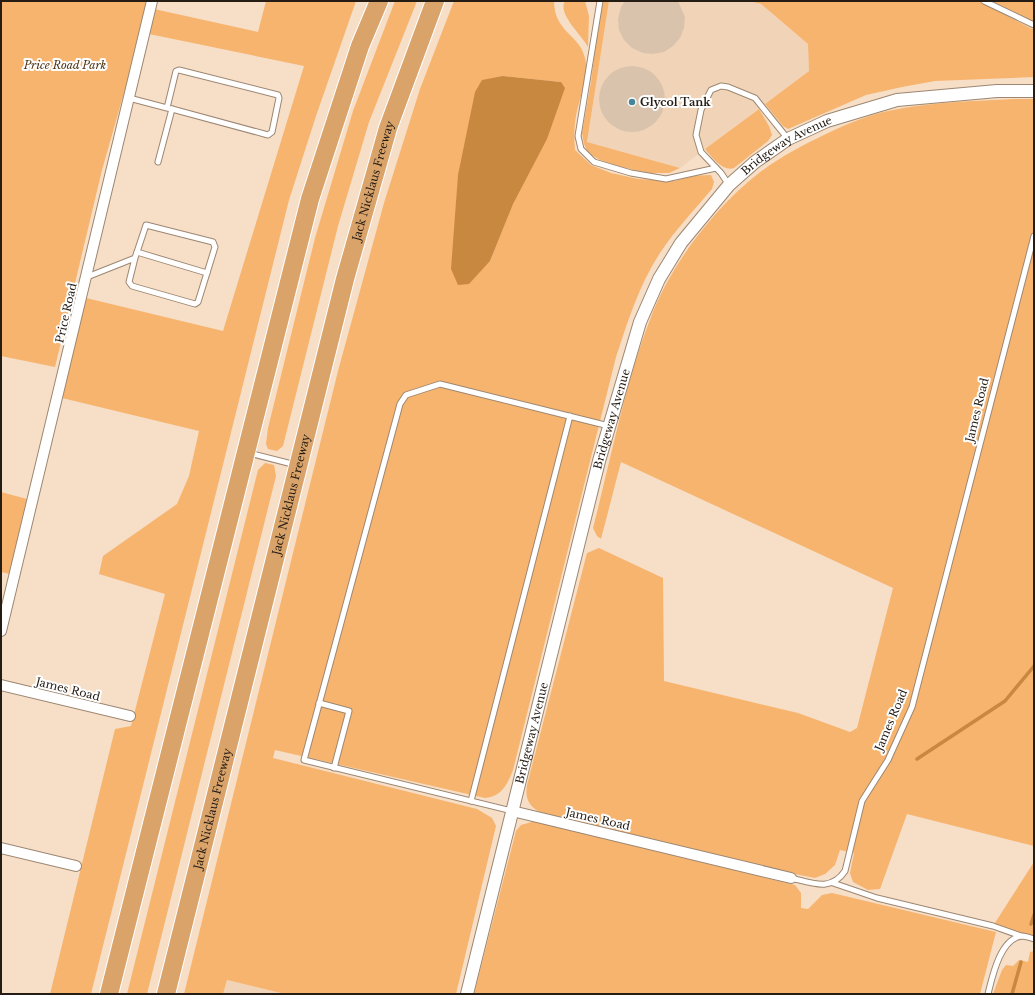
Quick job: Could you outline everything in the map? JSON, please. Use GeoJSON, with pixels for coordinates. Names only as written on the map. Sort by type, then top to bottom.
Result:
{"type":"FeatureCollection","features":[{"type":"Feature","properties":{"kind":"highway"},"geometry":{"type":"LineString","coordinates":[[109,994],[310,199],[360,46],[378,1]]}},
{"type":"Feature","properties":{"kind":"highway","name":"Jack Nicklaus Freeway"},"geometry":{"type":"LineString","coordinates":[[166,994],[345,279],[388,128],[435,1]]}},
{"type":"Feature","properties":{"kind":"street","name":"Price Road"},"geometry":{"type":"LineString","coordinates":[[1,631],[152,1]]}},
{"type":"Feature","properties":{"kind":"street","name":"Bridgeway Avenue"},"geometry":{"type":"LineString","coordinates":[[467,994],[609,426],[640,322],[659,279],[681,244],[729,185],[755,162],[788,139],[827,121],[897,100],[997,91],[1034,91]]}},
{"type":"Feature","properties":{"kind":"street","name":"James Road"},"geometry":{"type":"LineString","coordinates":[[1,685],[130,716]]}},
{"type":"Feature","properties":{"kind":"street","name":"James Road"},"geometry":{"type":"LineString","coordinates":[[512,811],[791,878]]}},
{"type":"Feature","properties":{"kind":"street"},"geometry":{"type":"LineString","coordinates":[[1,848],[76,866]]}},
{"type":"Feature","properties":{"kind":"lane"},"geometry":{"type":"LineString","coordinates":[[600,1],[578,136],[581,149],[594,162],[631,173],[666,179],[716,168]]}},
{"type":"Feature","properties":{"kind":"lane"},"geometry":{"type":"LineString","coordinates":[[984,1],[1034,25]]}},
{"type":"Feature","properties":{"kind":"lane"},"geometry":{"type":"LineString","coordinates":[[129,98],[169,108],[268,135],[272,132],[279,98],[278,95],[179,70],[176,72],[169,108],[158,162]]}},
{"type":"Feature","properties":{"kind":"lane"},"geometry":{"type":"LineString","coordinates":[[729,185],[702,152],[696,135],[701,110],[711,90],[720,86],[744,92],[755,98],[788,139]]}},
{"type":"Feature","properties":{"kind":"lane"},"geometry":{"type":"LineString","coordinates":[[146,225],[213,242],[215,247],[198,302],[194,304],[132,286],[129,282],[135,258],[146,225]]}},
{"type":"Feature","properties":{"kind":"lane","name":"James Road"},"geometry":{"type":"LineString","coordinates":[[791,878],[815,884],[829,884],[839,880],[845,871],[862,801],[888,760],[912,707],[1034,236]]}},
{"type":"Feature","properties":{"kind":"lane"},"geometry":{"type":"LineString","coordinates":[[137,252],[207,273]]}},
{"type":"Feature","properties":{"kind":"lane"},"geometry":{"type":"LineString","coordinates":[[86,277],[135,258]]}},
{"type":"Feature","properties":{"kind":"lane"},"geometry":{"type":"LineString","coordinates":[[512,811],[304,760],[400,404],[406,395],[440,384],[609,426]]}},
{"type":"Feature","properties":{"kind":"lane"},"geometry":{"type":"LineString","coordinates":[[471,801],[570,416]]}},
{"type":"Feature","properties":{"kind":"lane"},"geometry":{"type":"LineString","coordinates":[[246,452],[298,465]]}},
{"type":"Feature","properties":{"kind":"lane"},"geometry":{"type":"LineString","coordinates":[[319,703],[349,711],[334,768]]}},
{"type":"Feature","properties":{"kind":"lane"},"geometry":{"type":"LineString","coordinates":[[833,883],[877,898],[993,926],[1034,939]]}},
{"type":"Feature","properties":{"kind":"lane"},"geometry":{"type":"LineString","coordinates":[[988,994],[999,956],[1011,941],[1022,936]]}},
{"type":"Feature","properties":{"kind":"shaded area"},"geometry":{"type":"Polygon","coordinates":[[[609,1],[749,1],[761,4],[808,44],[809,71],[680,168],[587,142],[609,1]]]}},
{"type":"Feature","properties":{"kind":"shaded area"},"geometry":{"type":"Polygon","coordinates":[[[503,76],[561,82],[565,88],[547,139],[513,204],[490,261],[469,284],[458,285],[451,269],[458,175],[475,92],[482,80],[503,76]]]}},
{"type":"Feature","properties":{"kind":"shaded area"},"geometry":{"type":"Polygon","coordinates":[[[226,980],[285,994],[223,994],[226,980]]]}},
{"type":"Feature","properties":{"kind":"green space","name":"Price Road Park"},"geometry":{"type":"Polygon","coordinates":[[[1,1],[150,1],[102,170],[55,367],[1,356],[1,1]]]}},
{"type":"Feature","properties":{"kind":"green space"},"geometry":{"type":"Polygon","coordinates":[[[266,1],[356,1],[316,116],[289,200],[91,994],[50,994],[115,729],[131,726],[165,594],[99,574],[103,556],[177,504],[189,476],[199,431],[62,398],[86,298],[223,331],[304,66],[149,34],[154,9],[258,32],[266,1]]]}},
{"type":"Feature","properties":{"kind":"green space"},"geometry":{"type":"Polygon","coordinates":[[[395,1],[417,1],[369,122],[338,226],[283,446],[277,451],[268,449],[266,444],[268,428],[315,238],[353,111],[395,1]]]}},
{"type":"Feature","properties":{"kind":"green space"},"geometry":{"type":"Polygon","coordinates":[[[454,1],[554,1],[558,20],[562,27],[582,50],[586,65],[585,80],[575,120],[575,150],[591,165],[611,173],[638,179],[675,181],[690,176],[711,175],[714,182],[712,189],[672,236],[660,253],[640,290],[625,330],[616,357],[513,770],[503,789],[496,795],[485,798],[275,750],[273,758],[477,809],[492,818],[496,826],[456,994],[285,994],[227,980],[223,994],[184,994],[338,371],[384,203],[420,89],[454,1]],[[503,76],[490,261],[561,82],[503,76]]]}},
{"type":"Feature","properties":{"kind":"green space"},"geometry":{"type":"Polygon","coordinates":[[[565,1],[585,1],[589,16],[588,47],[564,12],[563,6],[565,1]]]}},
{"type":"Feature","properties":{"kind":"green space"},"geometry":{"type":"Polygon","coordinates":[[[601,1],[609,1],[587,142],[680,168],[669,173],[649,173],[621,167],[600,160],[588,153],[584,144],[582,133],[591,82],[601,1]]]}},
{"type":"Feature","properties":{"kind":"green space"},"geometry":{"type":"Polygon","coordinates":[[[749,1],[979,1],[1034,30],[1034,77],[935,81],[902,87],[866,95],[788,129],[783,126],[765,104],[809,71],[808,44],[761,4],[749,1]]]}},
{"type":"Feature","properties":{"kind":"green space"},"geometry":{"type":"Polygon","coordinates":[[[991,1],[1034,1],[1034,23],[991,1]]]}},
{"type":"Feature","properties":{"kind":"green space"},"geometry":{"type":"Polygon","coordinates":[[[1034,99],[1034,846],[907,814],[880,889],[868,890],[853,882],[850,873],[854,853],[840,850],[835,865],[825,874],[815,878],[759,867],[536,810],[528,801],[526,793],[527,785],[587,553],[599,548],[663,578],[664,681],[798,713],[850,732],[857,728],[893,588],[621,462],[601,539],[597,536],[593,528],[619,421],[642,342],[651,317],[670,277],[696,238],[726,202],[759,173],[809,142],[850,123],[876,114],[908,107],[968,101],[1034,99]]]}},
{"type":"Feature","properties":{"kind":"green space"},"geometry":{"type":"Polygon","coordinates":[[[759,109],[769,126],[772,135],[768,141],[734,168],[730,169],[721,166],[705,149],[759,109]]]}},
{"type":"Feature","properties":{"kind":"green space"},"geometry":{"type":"Polygon","coordinates":[[[265,463],[274,465],[276,476],[147,994],[127,994],[258,470],[265,463]]]}},
{"type":"Feature","properties":{"kind":"green space"},"geometry":{"type":"Polygon","coordinates":[[[1,492],[27,499],[10,574],[1,572],[1,492]]]}},
{"type":"Feature","properties":{"kind":"green space"},"geometry":{"type":"Polygon","coordinates":[[[535,821],[795,885],[801,893],[801,908],[808,909],[822,895],[832,893],[996,932],[980,994],[474,994],[516,831],[521,825],[535,821]]]}},
{"type":"Feature","properties":{"kind":"green space"},"geometry":{"type":"Polygon","coordinates":[[[1034,862],[1034,939],[993,926],[1034,862]]]}},
{"type":"Feature","properties":{"kind":"green space"},"geometry":{"type":"Polygon","coordinates":[[[1034,951],[1034,994],[993,994],[1002,970],[1006,965],[1013,966],[1019,960],[1028,962],[1030,952],[1034,951]]]}},
{"type":"Feature","properties":{"kind":"building"},"geometry":{"type":"Polygon","coordinates":[[[625,1],[678,1],[685,17],[684,28],[680,38],[673,46],[664,52],[653,54],[643,53],[632,48],[624,40],[619,30],[618,19],[621,7],[625,1]]]}},
{"type":"Feature","properties":{"kind":"building","name":"Glycol Tank"},"geometry":{"type":"Polygon","coordinates":[[[626,66],[638,66],[645,68],[656,75],[663,86],[665,99],[663,112],[656,123],[645,130],[638,132],[626,132],[619,130],[608,123],[601,112],[599,105],[599,93],[601,86],[608,75],[619,68],[626,66]]]}},
{"type":"Feature","properties":{"kind":"waterway"},"geometry":{"type":"LineString","coordinates":[[917,759],[1005,701],[1034,666]]}},
{"type":"Feature","properties":{"kind":"waterway"},"geometry":{"type":"LineString","coordinates":[[1031,924],[1034,915]]}},
{"type":"Feature","properties":{"kind":"waterway"},"geometry":{"type":"LineString","coordinates":[[1012,994],[1021,962]]}},
{"type":"Feature","properties":{"kind":"place","name":"Glycol Tank"},"geometry":{"type":"Point","coordinates":[632,102]}}]}
